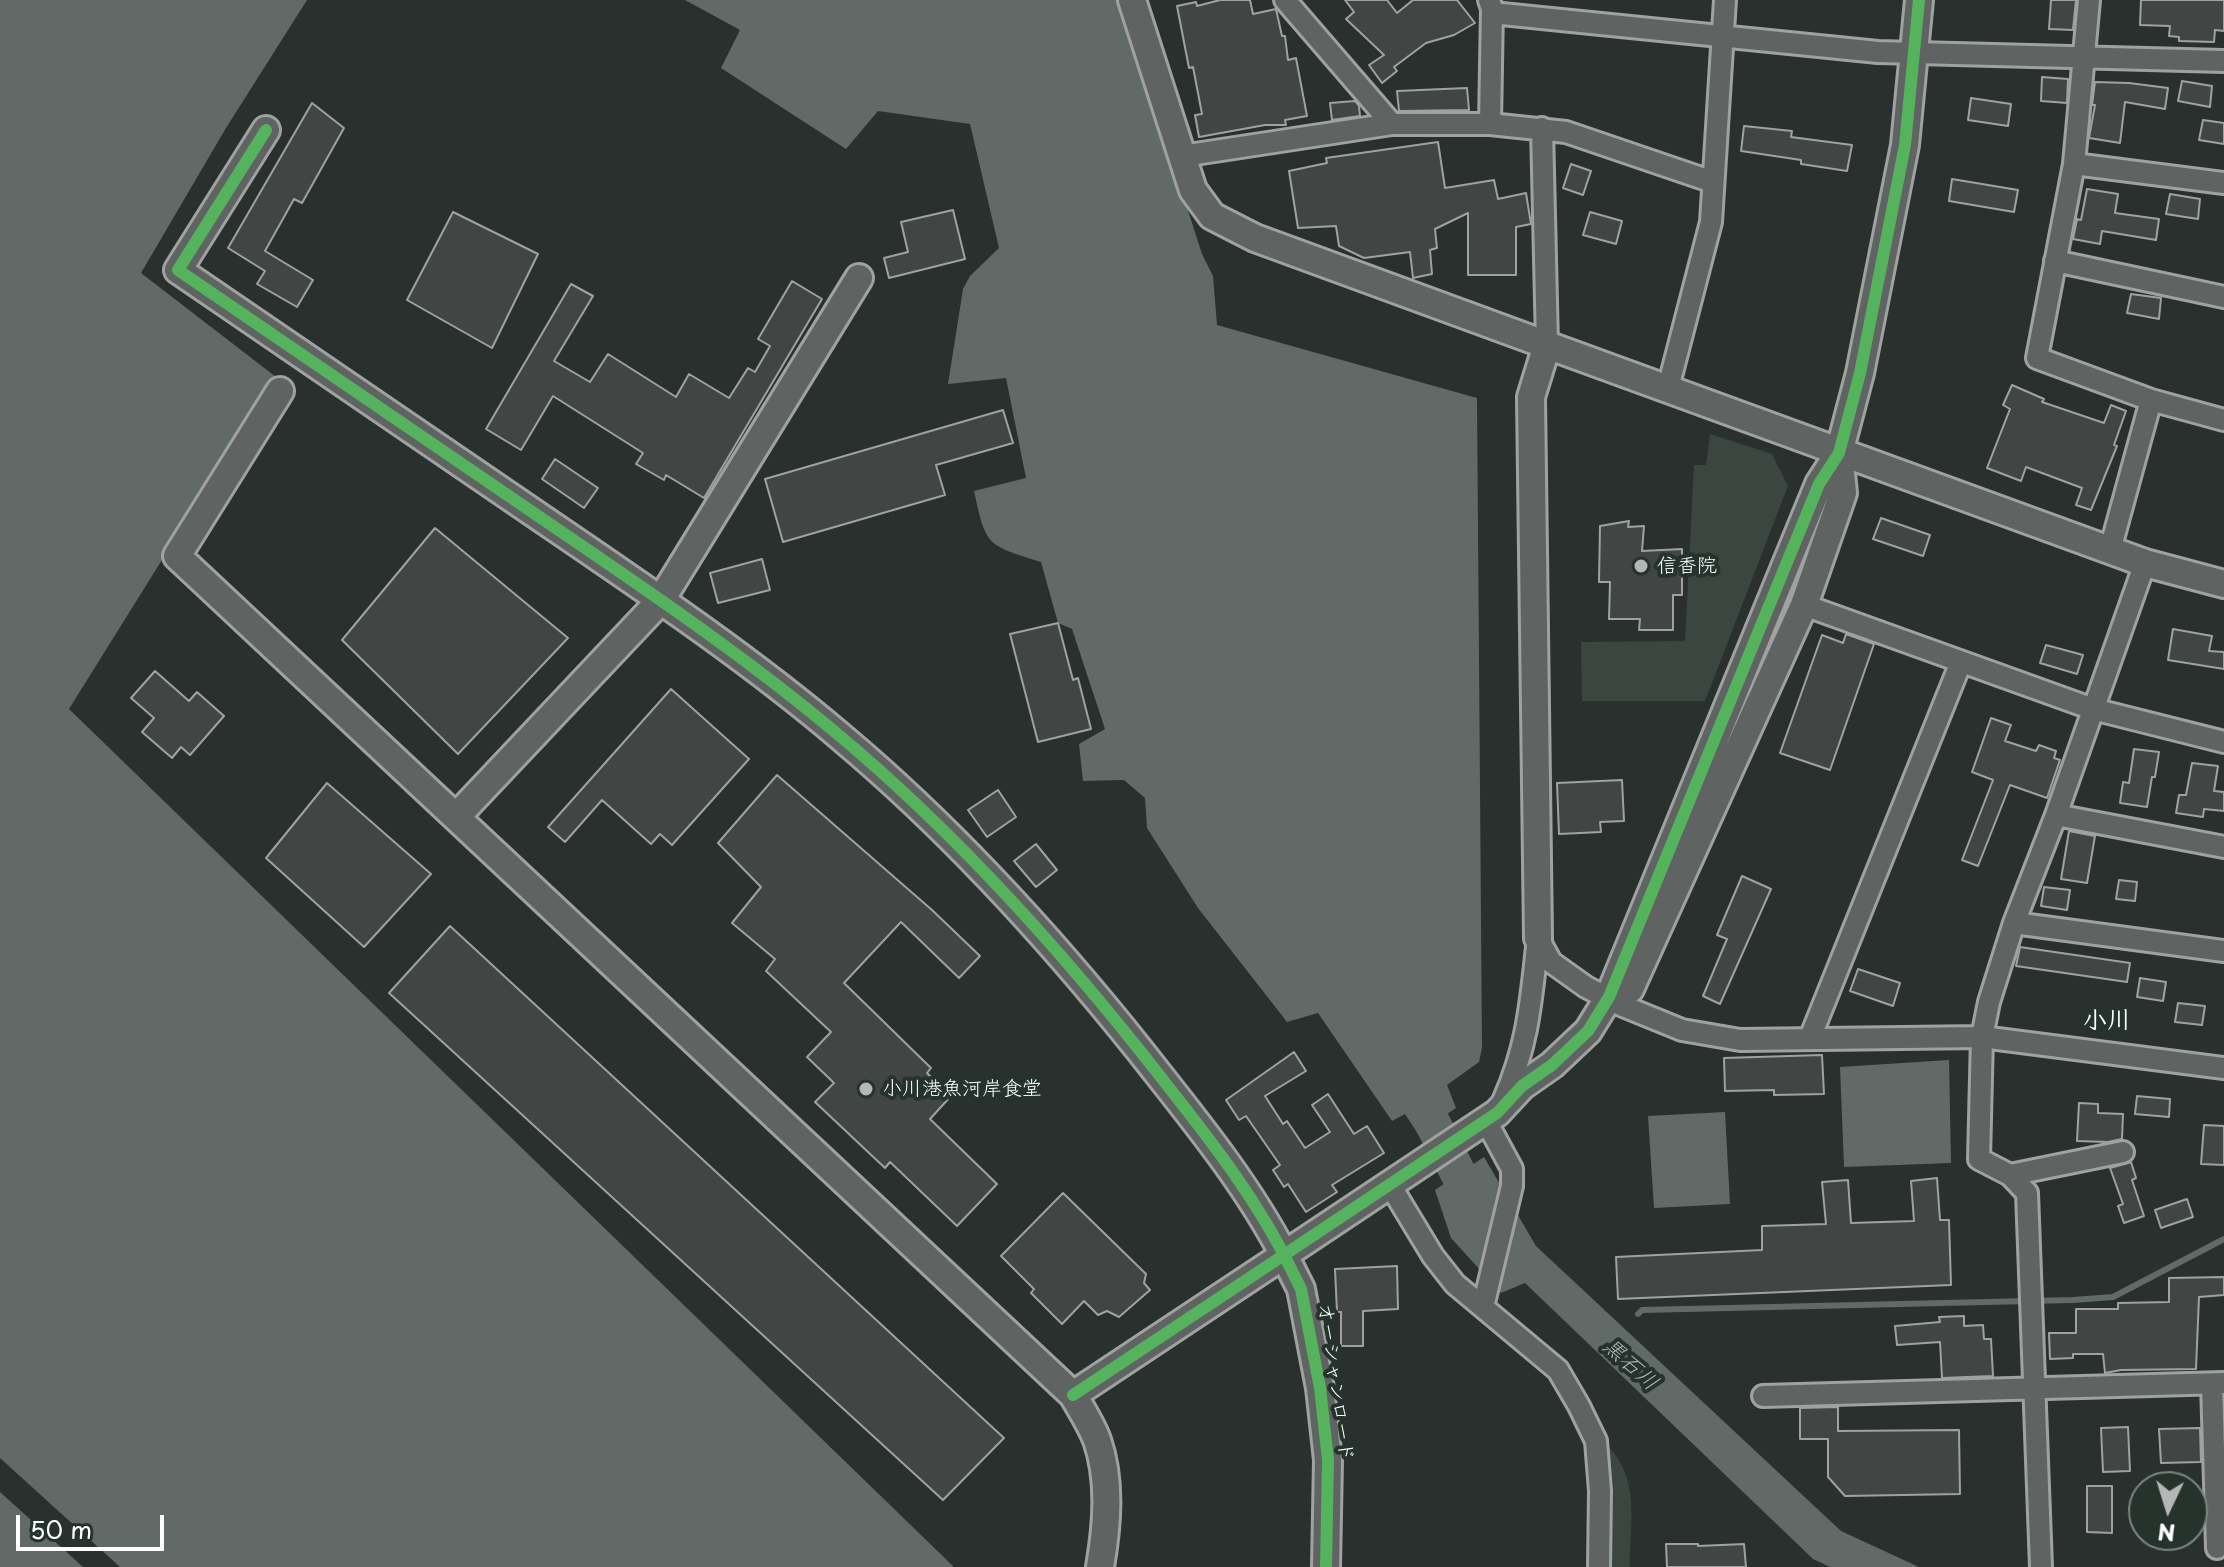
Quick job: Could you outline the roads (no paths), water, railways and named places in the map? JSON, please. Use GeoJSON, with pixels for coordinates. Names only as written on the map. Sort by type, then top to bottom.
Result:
{"type":"FeatureCollection","features":[{"type":"Feature","properties":{"kind":"street"},"geometry":{"type":"LineString","coordinates":[[1132,0],[1193,190],[1202,206],[1224,224],[1839,453],[2145,563],[2224,584]]}},
{"type":"Feature","properties":{"kind":"street"},"geometry":{"type":"LineString","coordinates":[[1285,0],[1392,124]]}},
{"type":"Feature","properties":{"kind":"street"},"geometry":{"type":"LineString","coordinates":[[1668,388],[1711,222],[1725,0]]}},
{"type":"Feature","properties":{"kind":"street"},"geometry":{"type":"LineString","coordinates":[[1073,1395],[1486,1121],[1536,1098],[1581,1061],[1605,1035],[1819,484],[1839,453],[1860,373],[1905,145],[1919,0]]}},
{"type":"Feature","properties":{"kind":"street"},"geometry":{"type":"LineString","coordinates":[[2089,0],[2074,164],[2037,358],[2151,400],[2224,420]]}},
{"type":"Feature","properties":{"kind":"street"},"geometry":{"type":"LineString","coordinates":[[1490,124],[1490,6],[1723,36],[1916,54],[2224,61]]}},
{"type":"Feature","properties":{"kind":"street"},"geometry":{"type":"LineString","coordinates":[[1182,156],[1392,124],[1490,124],[1566,132],[1713,182]]}},
{"type":"Feature","properties":{"kind":"street"},"geometry":{"type":"LineString","coordinates":[[1486,1121],[1516,1072],[1528,1029],[1538,938],[1531,397],[1547,345],[1542,128]]}},
{"type":"Feature","properties":{"kind":"street","name":"オーシャンロード"},"geometry":{"type":"LineString","coordinates":[[266,130],[178,270],[661,600],[842,738],[963,849],[1033,923],[1122,1027],[1264,1216],[1301,1289],[1320,1388],[1328,1460],[1326,1567]]}},
{"type":"Feature","properties":{"kind":"street"},"geometry":{"type":"LineString","coordinates":[[2074,164],[2224,183]]}},
{"type":"Feature","properties":{"kind":"street"},"geometry":{"type":"LineString","coordinates":[[2055,261],[2224,297]]}},
{"type":"Feature","properties":{"kind":"street"},"geometry":{"type":"LineString","coordinates":[[457,816],[661,600],[859,278]]}},
{"type":"Feature","properties":{"kind":"street"},"geometry":{"type":"LineString","coordinates":[[280,391],[177,556],[1073,1395],[1097,1440],[1106,1486],[1107,1526],[1100,1567]]}},
{"type":"Feature","properties":{"kind":"street"},"geometry":{"type":"LineString","coordinates":[[2110,550],[2151,400]]}},
{"type":"Feature","properties":{"kind":"street"},"geometry":{"type":"LineString","coordinates":[[1616,1002],[1804,605],[1843,493],[1839,453]]}},
{"type":"Feature","properties":{"kind":"street"},"geometry":{"type":"LineString","coordinates":[[2041,1567],[2027,1193],[2010,1175],[1979,1159],[1982,1037],[1989,1002],[2014,923],[2056,815],[2145,563]]}},
{"type":"Feature","properties":{"kind":"street"},"geometry":{"type":"LineString","coordinates":[[1804,605],[2093,709],[2224,742]]}},
{"type":"Feature","properties":{"kind":"street"},"geometry":{"type":"LineString","coordinates":[[1810,1038],[1961,662]]}},
{"type":"Feature","properties":{"kind":"street"},"geometry":{"type":"LineString","coordinates":[[2056,815],[2224,847]]}},
{"type":"Feature","properties":{"kind":"street"},"geometry":{"type":"LineString","coordinates":[[2014,923],[2224,951]]}},
{"type":"Feature","properties":{"kind":"street"},"geometry":{"type":"LineString","coordinates":[[1538,938],[1551,962],[1586,987],[1682,1030],[1740,1040],[1982,1037],[2224,1068]]}},
{"type":"Feature","properties":{"kind":"street"},"geometry":{"type":"LineString","coordinates":[[1483,1307],[1512,1186],[1512,1169],[1486,1121]]}},
{"type":"Feature","properties":{"kind":"street"},"geometry":{"type":"LineString","coordinates":[[2010,1175],[2123,1152]]}},
{"type":"Feature","properties":{"kind":"street"},"geometry":{"type":"LineString","coordinates":[[1390,1185],[1433,1256],[1455,1284],[1558,1370],[1596,1441],[1600,1491],[1599,1567]]}},
{"type":"Feature","properties":{"kind":"street"},"geometry":{"type":"LineString","coordinates":[[1763,1396],[2218,1383],[2217,1548]]}},
{"type":"Feature","properties":{"kind":"water"},"geometry":{"type":"Polygon","coordinates":[[[0,0],[307,0],[226,128],[141,273],[276,377],[69,709],[954,1567],[120,1567],[0,1458],[0,0]]]}},
{"type":"Feature","properties":{"kind":"water"},"geometry":{"type":"Polygon","coordinates":[[[685,0],[1120,0],[1202,254],[1213,276],[1217,325],[1477,398],[1482,1048],[1479,1062],[1447,1085],[1456,1108],[1418,1134],[1405,1114],[1392,1121],[1318,1013],[1287,1022],[1198,908],[1147,828],[1145,798],[1124,780],[1083,781],[1079,744],[1105,729],[1072,629],[1058,623],[1041,562],[999,547],[986,534],[974,491],[1026,478],[1006,378],[948,384],[963,289],[970,276],[999,248],[970,124],[878,111],[846,149],[721,68],[740,30],[685,0]]]}},
{"type":"Feature","properties":{"kind":"water"},"geometry":{"type":"Polygon","coordinates":[[[1949,1060],[1951,1163],[1844,1167],[1840,1067],[1949,1060]]]}},
{"type":"Feature","properties":{"kind":"water"},"geometry":{"type":"Polygon","coordinates":[[[1725,1112],[1730,1204],[1654,1208],[1648,1116],[1725,1112]]]}},
{"type":"Feature","properties":{"kind":"water"},"geometry":{"type":"Polygon","coordinates":[[[1484,1157],[1536,1246],[1841,1531],[1919,1567],[1830,1567],[1813,1559],[1525,1283],[1501,1293],[1451,1238],[1435,1190],[1484,1157]]]}},
{"type":"Feature","properties":{"kind":"water"},"geometry":{"type":"Polygon","coordinates":[[[0,1492],[83,1567],[0,1567],[0,1492]]]}},
{"type":"Feature","properties":{"kind":"waterway","name":"黒石川"},"geometry":{"type":"LineString","coordinates":[[1433,1124],[1480,1216]]}},
{"type":"Feature","properties":{"kind":"waterway"},"geometry":{"type":"LineString","coordinates":[[1638,1314],[1642,1310],[2113,1297],[2224,1239]]}},
{"type":"Feature","properties":{"kind":"place","name":"信香院"},"geometry":{"type":"Point","coordinates":[1641,566]}},
{"type":"Feature","properties":{"kind":"place","name":"小川港魚河岸食堂"},"geometry":{"type":"Point","coordinates":[866,1089]}},
{"type":"Feature","properties":{"kind":"district","name":"小川"},"geometry":{"type":"Point","coordinates":[2107,1021]}}]}
